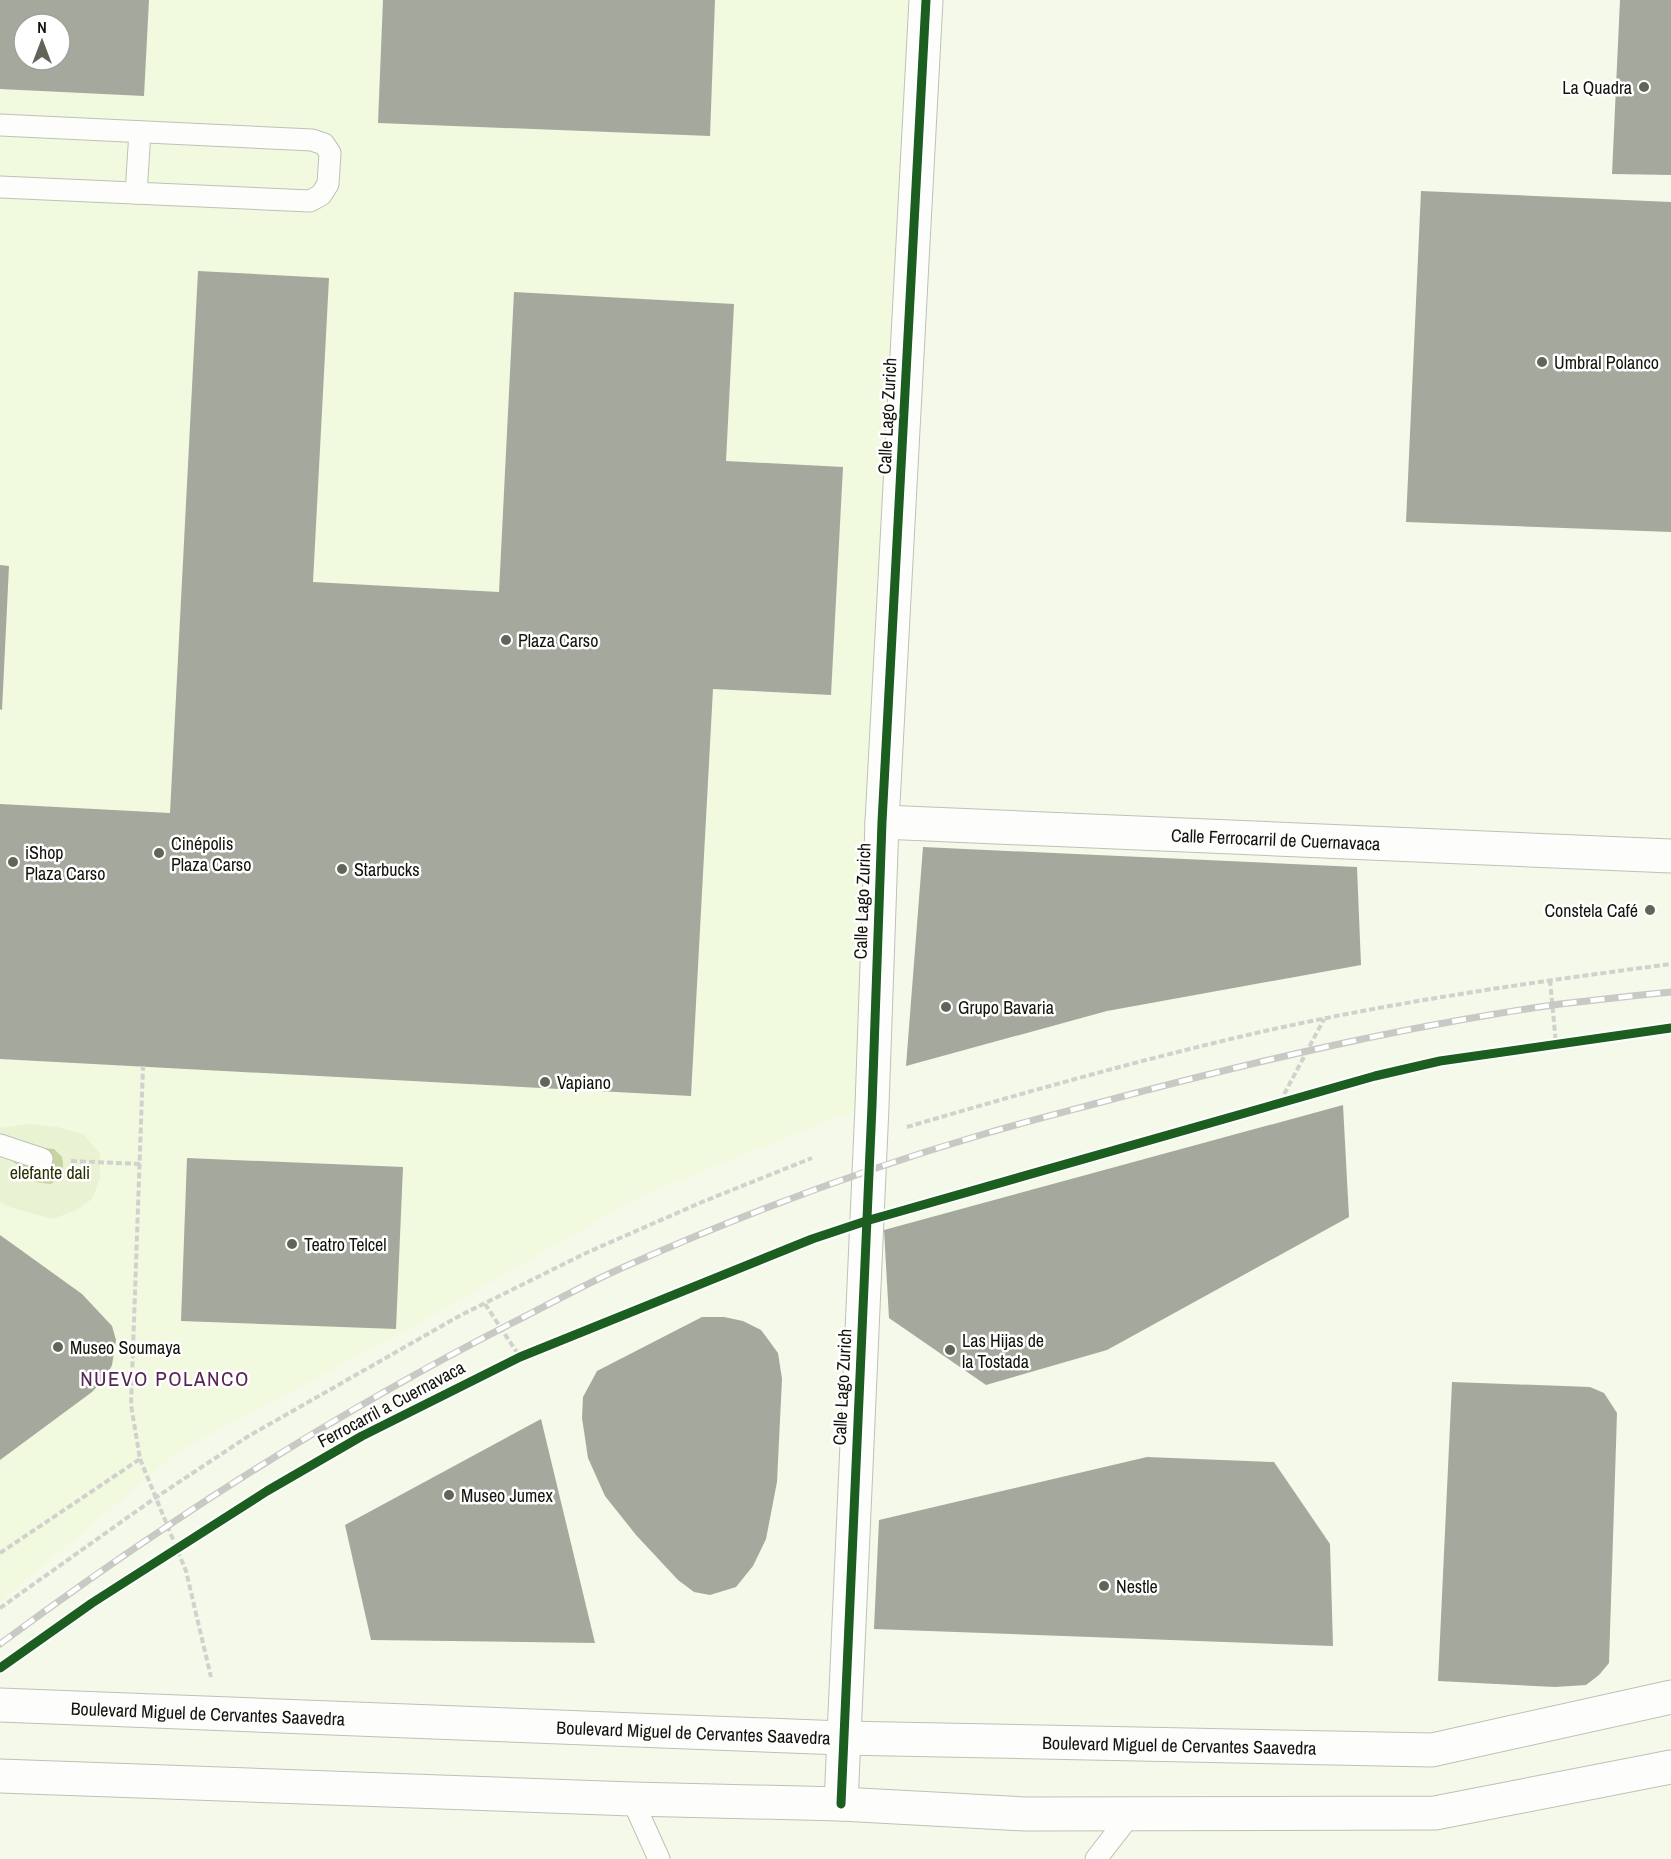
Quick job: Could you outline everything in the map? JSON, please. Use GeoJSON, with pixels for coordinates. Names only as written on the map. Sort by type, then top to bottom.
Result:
{"type":"FeatureCollection","features":[{"type":"Feature","properties":{"kind":"main road","name":"Calle Lago Zurich"},"geometry":{"type":"LineString","coordinates":[[841,1804],[842,1738],[872,1106],[882,822],[926,0]]}},
{"type":"Feature","properties":{"kind":"main road","name":"Calle Ferrocarril de Cuernavaca"},"geometry":{"type":"LineString","coordinates":[[882,822],[1671,856]]}},
{"type":"Feature","properties":{"kind":"main road","name":"Boulevard Miguel de Cervantes Saavedra"},"geometry":{"type":"LineString","coordinates":[[0,1705],[842,1738],[1432,1750],[1671,1696]]}},
{"type":"Feature","properties":{"kind":"main road"},"geometry":{"type":"LineString","coordinates":[[0,1776],[632,1799],[841,1804],[1025,1814],[1130,1815],[1435,1813],[1671,1767]]}},
{"type":"Feature","properties":{"kind":"lane"},"geometry":{"type":"LineString","coordinates":[[0,125],[312,140],[324,144],[330,153],[328,184],[321,195],[310,201],[0,187]]}},
{"type":"Feature","properties":{"kind":"lane"},"geometry":{"type":"LineString","coordinates":[[136,193],[140,132]]}},
{"type":"Feature","properties":{"kind":"lane"},"geometry":{"type":"LineString","coordinates":[[0,1145],[42,1159]]}},
{"type":"Feature","properties":{"kind":"lane"},"geometry":{"type":"LineString","coordinates":[[632,1799],[659,1859]]}},
{"type":"Feature","properties":{"kind":"lane"},"geometry":{"type":"LineString","coordinates":[[1096,1859],[1130,1815]]}},
{"type":"Feature","properties":{"kind":"path"},"geometry":{"type":"LineString","coordinates":[[901,1129],[1215,1042],[1325,1018],[1550,980],[1671,964]]}},
{"type":"Feature","properties":{"kind":"path"},"geometry":{"type":"LineString","coordinates":[[1550,980],[1556,1044]]}},
{"type":"Feature","properties":{"kind":"path"},"geometry":{"type":"LineString","coordinates":[[1281,1102],[1325,1018]]}},
{"type":"Feature","properties":{"kind":"path"},"geometry":{"type":"LineString","coordinates":[[1544,1046],[1567,1042]]}},
{"type":"Feature","properties":{"kind":"path"},"geometry":{"type":"LineString","coordinates":[[143,1066],[131,1405],[140,1459],[173,1550],[186,1571],[220,1713]]}},
{"type":"Feature","properties":{"kind":"path"},"geometry":{"type":"LineString","coordinates":[[1269,1105],[1291,1099]]}},
{"type":"Feature","properties":{"kind":"path"},"geometry":{"type":"LineString","coordinates":[[0,1608],[247,1437],[461,1315],[586,1253],[702,1202],[812,1158]]}},
{"type":"Feature","properties":{"kind":"path"},"geometry":{"type":"LineString","coordinates":[[42,1159],[140,1164]]}},
{"type":"Feature","properties":{"kind":"path"},"geometry":{"type":"LineString","coordinates":[[485,1304],[520,1357]]}},
{"type":"Feature","properties":{"kind":"path"},"geometry":{"type":"LineString","coordinates":[[510,1362],[530,1353]]}},
{"type":"Feature","properties":{"kind":"path"},"geometry":{"type":"LineString","coordinates":[[0,1553],[140,1459]]}},
{"type":"Feature","properties":{"kind":"path"},"geometry":{"type":"LineString","coordinates":[[173,1550],[186,1541]]}},
{"type":"Feature","properties":{"kind":"shaded area","name":"Plaza Carso"},"geometry":{"type":"Polygon","coordinates":[[[0,0],[919,0],[860,1108],[641,1196],[412,1327],[179,1451],[0,1602],[0,0]]]}},
{"type":"Feature","properties":{"kind":"shaded area","name":"elefante dali"},"geometry":{"type":"Polygon","coordinates":[[[0,1144],[54,1149],[62,1157],[61,1173],[51,1184],[35,1182],[0,1149],[0,1144]]]}},
{"type":"Feature","properties":{"kind":"green space","name":"elefante dali"},"geometry":{"type":"Polygon","coordinates":[[[30,1124],[57,1127],[83,1134],[100,1154],[100,1178],[92,1199],[76,1210],[53,1219],[6,1206],[0,1202],[0,1128],[30,1124]]]}},
{"type":"Feature","properties":{"kind":"building"},"geometry":{"type":"Polygon","coordinates":[[[0,0],[149,0],[144,96],[0,89],[0,0]]]}},
{"type":"Feature","properties":{"kind":"building"},"geometry":{"type":"Polygon","coordinates":[[[383,0],[715,0],[710,136],[378,123],[383,0]]]}},
{"type":"Feature","properties":{"kind":"building","name":"La Quadra"},"geometry":{"type":"Polygon","coordinates":[[[1620,0],[1671,0],[1671,175],[1612,174],[1620,0]]]}},
{"type":"Feature","properties":{"kind":"building","name":"Umbral Polanco"},"geometry":{"type":"Polygon","coordinates":[[[1421,191],[1671,202],[1671,532],[1406,522],[1421,191]]]}},
{"type":"Feature","properties":{"kind":"building","name":"Plaza Carso"},"geometry":{"type":"Polygon","coordinates":[[[198,271],[329,278],[313,582],[499,592],[514,292],[734,304],[726,461],[843,467],[831,695],[713,689],[691,1096],[0,1059],[0,804],[170,813],[198,271]]]}},
{"type":"Feature","properties":{"kind":"building"},"geometry":{"type":"Polygon","coordinates":[[[0,565],[9,566],[2,710],[0,709],[0,565]]]}},
{"type":"Feature","properties":{"kind":"building"},"geometry":{"type":"Polygon","coordinates":[[[923,847],[1357,867],[1361,965],[1107,1011],[906,1066],[923,847]]]}},
{"type":"Feature","properties":{"kind":"building"},"geometry":{"type":"Polygon","coordinates":[[[1343,1105],[1349,1217],[1107,1350],[986,1385],[889,1318],[884,1230],[1343,1105]]]}},
{"type":"Feature","properties":{"kind":"building","name":"Teatro Telcel"},"geometry":{"type":"Polygon","coordinates":[[[187,1158],[403,1167],[396,1329],[181,1321],[187,1158]]]}},
{"type":"Feature","properties":{"kind":"building","name":"Museo Soumaya"},"geometry":{"type":"Polygon","coordinates":[[[0,1235],[82,1294],[112,1326],[116,1340],[112,1365],[106,1377],[92,1392],[0,1460],[0,1235]]]}},
{"type":"Feature","properties":{"kind":"building"},"geometry":{"type":"Polygon","coordinates":[[[702,1317],[724,1317],[743,1321],[761,1330],[778,1353],[782,1379],[777,1482],[766,1539],[753,1566],[736,1587],[710,1595],[694,1592],[678,1580],[636,1535],[605,1496],[588,1458],[582,1418],[583,1397],[597,1371],[702,1317]]]}},
{"type":"Feature","properties":{"kind":"building"},"geometry":{"type":"Polygon","coordinates":[[[1452,1382],[1590,1387],[1604,1393],[1617,1413],[1609,1663],[1586,1685],[1555,1687],[1438,1681],[1452,1382]]]}},
{"type":"Feature","properties":{"kind":"building"},"geometry":{"type":"Polygon","coordinates":[[[541,1419],[595,1643],[371,1640],[345,1525],[541,1419]]]}},
{"type":"Feature","properties":{"kind":"building","name":"Nestle"},"geometry":{"type":"Polygon","coordinates":[[[1147,1457],[1274,1462],[1330,1544],[1333,1646],[874,1629],[879,1520],[1147,1457]]]}},
{"type":"Feature","properties":{"kind":"railway"},"geometry":{"type":"LineString","coordinates":[[0,1644],[185,1514],[377,1396],[595,1280],[757,1212],[847,1178],[984,1134],[1268,1060],[1381,1035],[1496,1014],[1553,1005],[1671,992]]}},
{"type":"Feature","properties":{"kind":"cycle path"},"geometry":{"type":"LineString","coordinates":[[841,1804],[872,1106],[882,822],[926,0]]}},
{"type":"Feature","properties":{"kind":"cycle path","name":"Ferrocarril a Cuernavaca"},"geometry":{"type":"LineString","coordinates":[[0,1668],[92,1603],[267,1491],[362,1436],[520,1357],[812,1239],[866,1221],[1375,1076],[1440,1061],[1671,1028]]}},
{"type":"Feature","properties":{"kind":"place","name":"La Quadra"},"geometry":{"type":"Point","coordinates":[1644,87]}},
{"type":"Feature","properties":{"kind":"place","name":"Umbral Polanco"},"geometry":{"type":"Point","coordinates":[1542,362]}},
{"type":"Feature","properties":{"kind":"place","name":"Plaza Carso"},"geometry":{"type":"Point","coordinates":[506,640]}},
{"type":"Feature","properties":{"kind":"place","name":"Cinépolis Plaza Carso"},"geometry":{"type":"Point","coordinates":[159,853]}},
{"type":"Feature","properties":{"kind":"place","name":"iShop Plaza Carso"},"geometry":{"type":"Point","coordinates":[13,862]}},
{"type":"Feature","properties":{"kind":"place","name":"Starbucks"},"geometry":{"type":"Point","coordinates":[342,869]}},
{"type":"Feature","properties":{"kind":"place","name":"Constela Café"},"geometry":{"type":"Point","coordinates":[1650,910]}},
{"type":"Feature","properties":{"kind":"place","name":"Grupo Bavaria"},"geometry":{"type":"Point","coordinates":[946,1007]}},
{"type":"Feature","properties":{"kind":"place","name":"Vapiano"},"geometry":{"type":"Point","coordinates":[545,1082]}},
{"type":"Feature","properties":{"kind":"place","name":"Teatro Telcel"},"geometry":{"type":"Point","coordinates":[292,1244]}},
{"type":"Feature","properties":{"kind":"place","name":"Museo Soumaya"},"geometry":{"type":"Point","coordinates":[58,1347]}},
{"type":"Feature","properties":{"kind":"place","name":"Las Hijas de la Tostada"},"geometry":{"type":"Point","coordinates":[950,1350]}},
{"type":"Feature","properties":{"kind":"place","name":"Museo Jumex"},"geometry":{"type":"Point","coordinates":[449,1495]}},
{"type":"Feature","properties":{"kind":"place","name":"Nestle"},"geometry":{"type":"Point","coordinates":[1104,1586]}},
{"type":"Feature","properties":{"kind":"district","name":"NUEVO POLANCO"},"geometry":{"type":"Point","coordinates":[165,1378]}}]}
